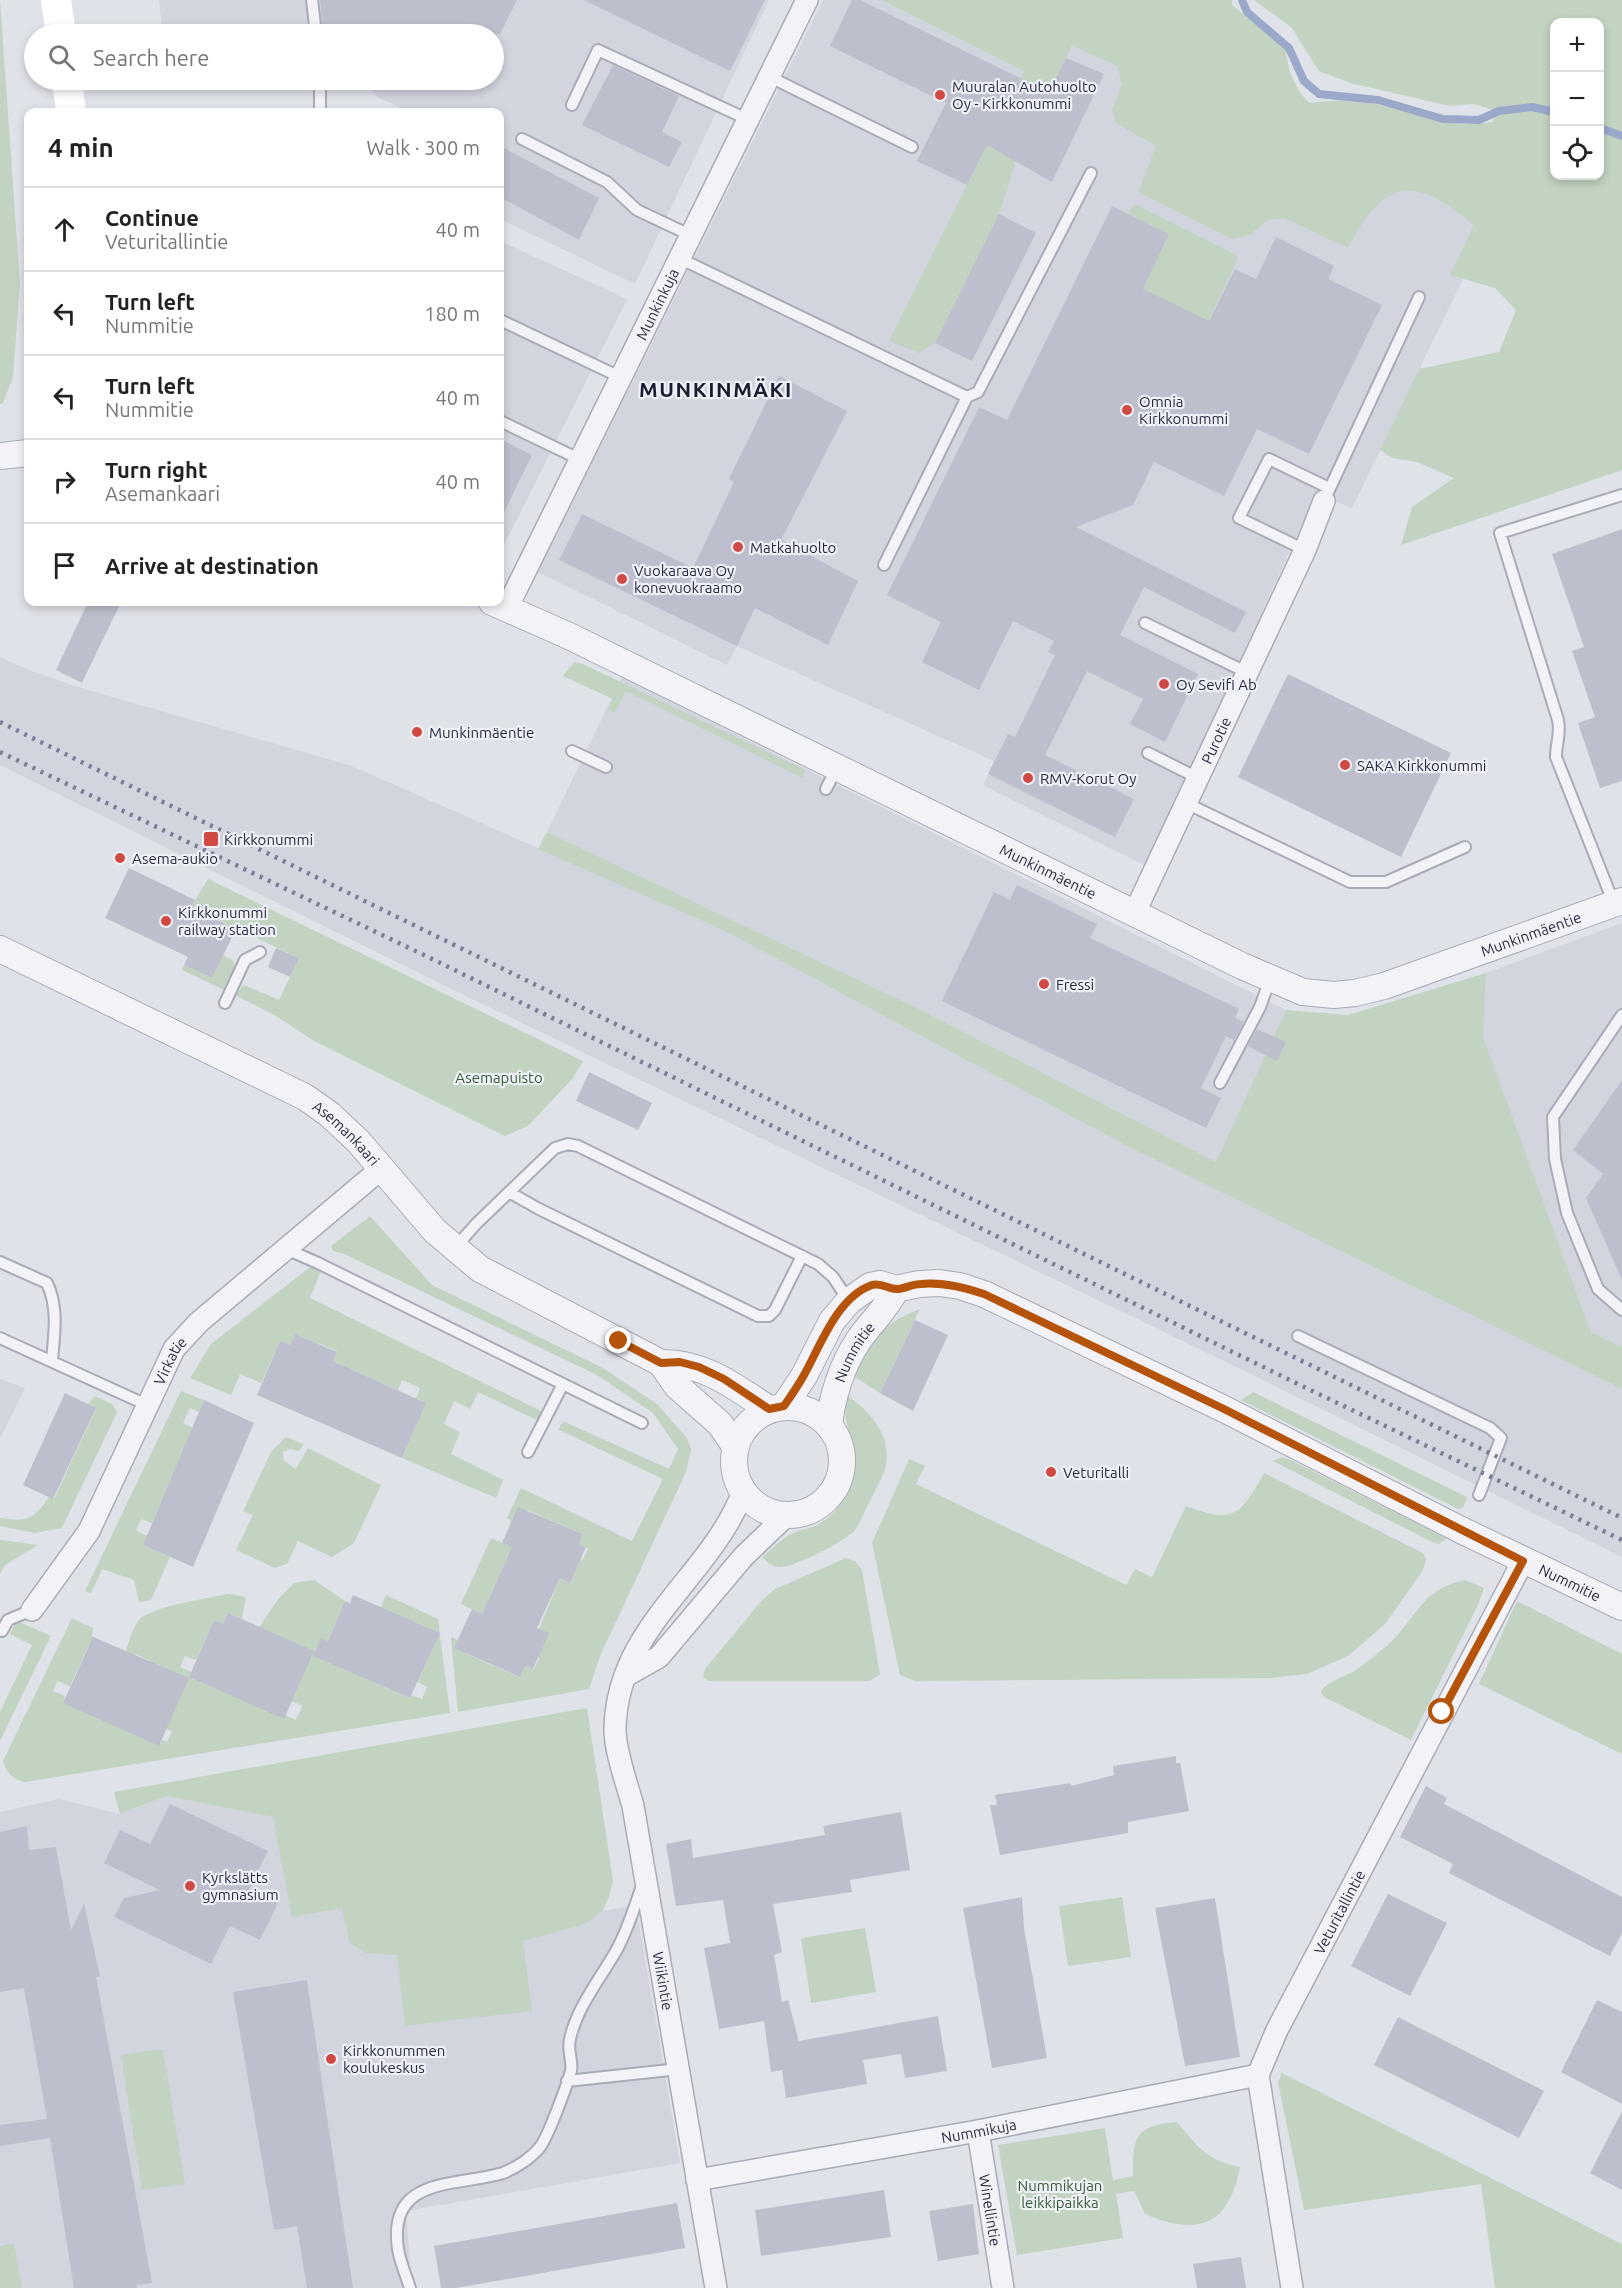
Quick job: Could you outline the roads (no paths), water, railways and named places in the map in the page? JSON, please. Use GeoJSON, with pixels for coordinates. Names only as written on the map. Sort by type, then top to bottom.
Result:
{"type":"FeatureCollection","features":[{"type":"Feature","properties":{"kind":"main road"},"geometry":{"type":"LineString","coordinates":[[56,0],[60,24]]}},
{"type":"Feature","properties":{"kind":"main road"},"geometry":{"type":"LineString","coordinates":[[68,90],[70,108]]}},
{"type":"Feature","properties":{"kind":"street","name":"Munkinkuja"},"geometry":{"type":"LineString","coordinates":[[504,598],[581,460],[807,0]]}},
{"type":"Feature","properties":{"kind":"street"},"geometry":{"type":"LineString","coordinates":[[0,456],[24,453]]}},
{"type":"Feature","properties":{"kind":"street","name":"Purotie"},"geometry":{"type":"LineString","coordinates":[[1134,914],[1305,550],[1326,495]]}},
{"type":"Feature","properties":{"kind":"street","name":"Munkinmäentie"},"geometry":{"type":"LineString","coordinates":[[502,606],[831,778],[1303,992],[1334,996],[1384,986],[1618,903]]}},
{"type":"Feature","properties":{"kind":"street","name":"Asemankaari"},"geometry":{"type":"LineString","coordinates":[[0,949],[305,1097],[329,1114],[358,1141],[454,1249],[480,1269],[510,1286],[661,1363],[677,1386],[720,1424],[735,1446]]}},
{"type":"Feature","properties":{"kind":"street","name":"Virkatie"},"geometry":{"type":"LineString","coordinates":[[32,1610],[89,1531],[174,1349],[199,1323],[382,1168]]}},
{"type":"Feature","properties":{"kind":"street","name":"Nummitie"},"geometry":{"type":"LineString","coordinates":[[776,1408],[804,1376],[832,1321],[849,1301],[870,1286],[880,1284],[896,1289],[939,1283],[960,1286],[984,1294],[1224,1409],[1523,1561],[1622,1607]]}},
{"type":"Feature","properties":{"kind":"street","name":"Nummitie"},"geometry":{"type":"LineString","coordinates":[[829,1425],[831,1406],[849,1357],[857,1343],[888,1307],[896,1289]]}},
{"type":"Feature","properties":{"kind":"street","name":"Asemankaari"},"geometry":{"type":"LineString","coordinates":[[661,1363],[680,1362],[699,1367],[776,1408]]}},
{"type":"Feature","properties":{"kind":"street"},"geometry":{"type":"LineString","coordinates":[[776,1408],[808,1411],[829,1425],[837,1436],[842,1457],[840,1477],[834,1490],[814,1509],[801,1514],[786,1515],[762,1509],[743,1492],[736,1478],[735,1446],[748,1424],[776,1408]]}},
{"type":"Feature","properties":{"kind":"street","name":"Wiikintie"},"geometry":{"type":"LineString","coordinates":[[716,2288],[633,1806],[615,1731],[619,1696],[642,1637],[719,1537],[735,1511],[743,1492]]}},
{"type":"Feature","properties":{"kind":"street"},"geometry":{"type":"LineString","coordinates":[[627,1675],[659,1657],[755,1542],[786,1515]]}},
{"type":"Feature","properties":{"kind":"street","name":"Veturitallintie"},"geometry":{"type":"LineString","coordinates":[[1258,2075],[1277,2030],[1523,1561]]}},
{"type":"Feature","properties":{"kind":"street"},"geometry":{"type":"LineString","coordinates":[[1258,2075],[1292,2288]]}},
{"type":"Feature","properties":{"kind":"street","name":"Nummikuja"},"geometry":{"type":"LineString","coordinates":[[697,2180],[978,2131],[1258,2075]]}},
{"type":"Feature","properties":{"kind":"street","name":"Winellintie"},"geometry":{"type":"LineString","coordinates":[[978,2131],[1003,2288]]}},
{"type":"Feature","properties":{"kind":"lane"},"geometry":{"type":"LineString","coordinates":[[312,0],[315,24]]}},
{"type":"Feature","properties":{"kind":"lane"},"geometry":{"type":"LineString","coordinates":[[572,105],[598,50],[750,120]]}},
{"type":"Feature","properties":{"kind":"lane"},"geometry":{"type":"LineString","coordinates":[[770,77],[912,147]]}},
{"type":"Feature","properties":{"kind":"lane"},"geometry":{"type":"LineString","coordinates":[[320,108],[321,90]]}},
{"type":"Feature","properties":{"kind":"lane"},"geometry":{"type":"LineString","coordinates":[[522,139],[608,182],[637,210],[692,236]]}},
{"type":"Feature","properties":{"kind":"lane"},"geometry":{"type":"LineString","coordinates":[[884,566],[967,397],[978,392],[1090,173]]}},
{"type":"Feature","properties":{"kind":"lane"},"geometry":{"type":"LineString","coordinates":[[681,259],[967,397]]}},
{"type":"Feature","properties":{"kind":"lane"},"geometry":{"type":"LineString","coordinates":[[1305,550],[1239,518],[1269,459],[1326,495],[1419,297]]}},
{"type":"Feature","properties":{"kind":"lane"},"geometry":{"type":"LineString","coordinates":[[504,322],[622,378]]}},
{"type":"Feature","properties":{"kind":"lane"},"geometry":{"type":"LineString","coordinates":[[504,423],[581,460]]}},
{"type":"Feature","properties":{"kind":"lane"},"geometry":{"type":"LineString","coordinates":[[1618,903],[1556,757],[1556,746],[1561,733],[1558,720],[1500,533],[1622,495]]}},
{"type":"Feature","properties":{"kind":"lane"},"geometry":{"type":"LineString","coordinates":[[1145,623],[1248,673]]}},
{"type":"Feature","properties":{"kind":"lane"},"geometry":{"type":"LineString","coordinates":[[572,751],[606,767]]}},
{"type":"Feature","properties":{"kind":"lane"},"geometry":{"type":"LineString","coordinates":[[1148,753],[1198,778]]}},
{"type":"Feature","properties":{"kind":"lane"},"geometry":{"type":"LineString","coordinates":[[1186,803],[1350,882],[1386,882],[1465,847]]}},
{"type":"Feature","properties":{"kind":"lane"},"geometry":{"type":"LineString","coordinates":[[225,1003],[245,960],[260,952]]}},
{"type":"Feature","properties":{"kind":"lane"},"geometry":{"type":"LineString","coordinates":[[1220,1083],[1260,1007],[1270,979]]}},
{"type":"Feature","properties":{"kind":"lane"},"geometry":{"type":"LineString","coordinates":[[1622,1015],[1552,1117],[1552,1134],[1567,1213],[1598,1289],[1622,1310]]}},
{"type":"Feature","properties":{"kind":"lane"},"geometry":{"type":"LineString","coordinates":[[454,1249],[509,1191],[555,1148],[568,1144],[578,1146],[818,1264],[833,1277],[849,1301]]}},
{"type":"Feature","properties":{"kind":"lane"},"geometry":{"type":"LineString","coordinates":[[509,1191],[539,1209],[758,1316],[769,1316],[775,1310],[802,1256]]}},
{"type":"Feature","properties":{"kind":"lane"},"geometry":{"type":"LineString","coordinates":[[286,1249],[642,1423]]}},
{"type":"Feature","properties":{"kind":"lane"},"geometry":{"type":"LineString","coordinates":[[0,1262],[47,1283],[54,1299],[56,1317],[52,1362]]}},
{"type":"Feature","properties":{"kind":"lane"},"geometry":{"type":"LineString","coordinates":[[1298,1336],[1490,1428],[1501,1438],[1479,1495]]}},
{"type":"Feature","properties":{"kind":"lane"},"geometry":{"type":"LineString","coordinates":[[0,1338],[147,1405]]}},
{"type":"Feature","properties":{"kind":"lane"},"geometry":{"type":"LineString","coordinates":[[528,1452],[563,1384]]}},
{"type":"Feature","properties":{"kind":"lane"},"geometry":{"type":"LineString","coordinates":[[2,1631],[8,1620],[32,1610]]}},
{"type":"Feature","properties":{"kind":"lane"},"geometry":{"type":"LineString","coordinates":[[410,2288],[398,2248],[398,2218],[406,2203],[426,2189],[464,2178],[503,2173],[524,2162],[541,2146],[572,2069],[569,2041],[586,2000],[618,1948],[645,1879]]}},
{"type":"Feature","properties":{"kind":"lane"},"geometry":{"type":"LineString","coordinates":[[567,2081],[679,2069]]}},
{"type":"Feature","properties":{"kind":"waterway"},"geometry":{"type":"LineString","coordinates":[[1242,0],[1247,12],[1289,48],[1304,81],[1319,94],[1378,100],[1443,119],[1479,120],[1499,111],[1532,107],[1550,111]]}},
{"type":"Feature","properties":{"kind":"waterway"},"geometry":{"type":"LineString","coordinates":[[1604,129],[1622,136]]}},
{"type":"Feature","properties":{"kind":"railway"},"geometry":{"type":"LineString","coordinates":[[0,722],[1622,1518]]}},
{"type":"Feature","properties":{"kind":"railway"},"geometry":{"type":"LineString","coordinates":[[0,752],[426,956],[1298,1384],[1622,1540]]}},
{"type":"Feature","properties":{"kind":"place","name":"Muuralan Autohuolto Oy - Kirkkonummi"},"geometry":{"type":"Point","coordinates":[940,95]}},
{"type":"Feature","properties":{"kind":"place","name":"Omnia Kirkkonummi"},"geometry":{"type":"Point","coordinates":[1127,410]}},
{"type":"Feature","properties":{"kind":"place","name":"Matkahuolto"},"geometry":{"type":"Point","coordinates":[738,547]}},
{"type":"Feature","properties":{"kind":"place","name":"Vuokaraava Oy konevuokraamo"},"geometry":{"type":"Point","coordinates":[622,579]}},
{"type":"Feature","properties":{"kind":"place","name":"Oy Sevifi Ab"},"geometry":{"type":"Point","coordinates":[1164,684]}},
{"type":"Feature","properties":{"kind":"place","name":"Munkinmäentie"},"geometry":{"type":"Point","coordinates":[417,732]}},
{"type":"Feature","properties":{"kind":"place","name":"SAKA Kirkkonummi"},"geometry":{"type":"Point","coordinates":[1345,765]}},
{"type":"Feature","properties":{"kind":"place","name":"RMV-Korut Oy"},"geometry":{"type":"Point","coordinates":[1028,778]}},
{"type":"Feature","properties":{"kind":"place","name":"Kirkkonummi"},"geometry":{"type":"Point","coordinates":[211,839]}},
{"type":"Feature","properties":{"kind":"place","name":"Asema-aukio"},"geometry":{"type":"Point","coordinates":[120,858]}},
{"type":"Feature","properties":{"kind":"place","name":"Kirkkonummi railway station"},"geometry":{"type":"Point","coordinates":[166,921]}},
{"type":"Feature","properties":{"kind":"place","name":"Fressi"},"geometry":{"type":"Point","coordinates":[1044,984]}},
{"type":"Feature","properties":{"kind":"place","name":"Veturitalli"},"geometry":{"type":"Point","coordinates":[1051,1472]}},
{"type":"Feature","properties":{"kind":"place","name":"Kyrkslätts gymnasium"},"geometry":{"type":"Point","coordinates":[190,1886]}},
{"type":"Feature","properties":{"kind":"place","name":"Kirkkonummen koulukeskus"},"geometry":{"type":"Point","coordinates":[331,2059]}},
{"type":"Feature","properties":{"kind":"district","name":"MUNKINMÄKI"},"geometry":{"type":"Point","coordinates":[716,389]}},
{"type":"Feature","properties":{"kind":"park label","name":"Asemapuisto"},"geometry":{"type":"Point","coordinates":[499,1077]}},
{"type":"Feature","properties":{"kind":"park label","name":"Nummikujan leikkipaikka"},"geometry":{"type":"Point","coordinates":[1060,2194]}}]}
